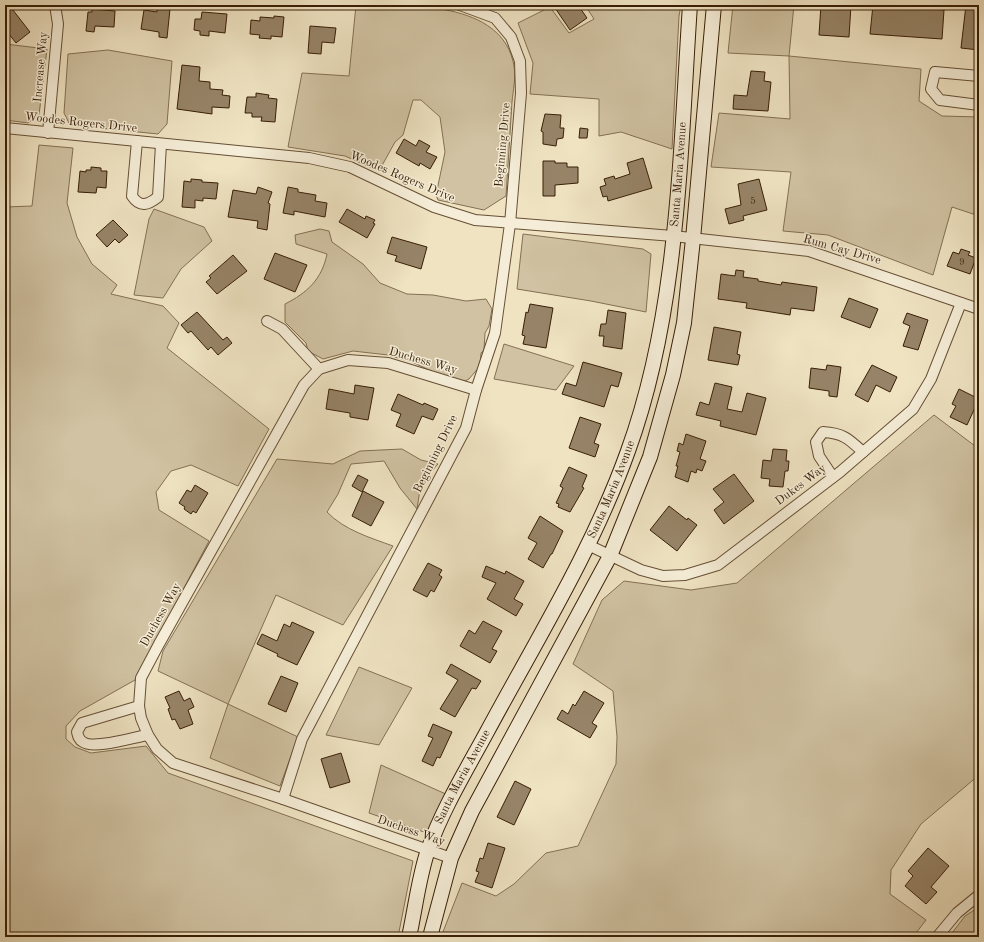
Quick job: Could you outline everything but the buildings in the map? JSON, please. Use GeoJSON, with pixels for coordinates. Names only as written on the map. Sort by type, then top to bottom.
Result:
{"type":"FeatureCollection","features":[{"type":"Feature","properties":{"kind":"street","name":"Increase Way"},"geometry":{"type":"LineString","coordinates":[[48,133],[58,24],[54,5]]}},
{"type":"Feature","properties":{"kind":"street","name":"Beginning Drive"},"geometry":{"type":"LineString","coordinates":[[283,799],[302,739],[466,428],[476,390],[495,332],[510,224],[520,93],[520,61],[511,37],[495,18],[460,5]]}},
{"type":"Feature","properties":{"kind":"street","name":"Santa Maria Avenue"},"geometry":{"type":"LineString","coordinates":[[409,937],[427,851],[450,800],[588,545],[628,450],[651,373],[663,322],[673,236],[690,5]]}},
{"type":"Feature","properties":{"kind":"street","name":"Santa Maria Avenue"},"geometry":{"type":"LineString","coordinates":[[430,937],[451,858],[472,811],[610,556],[650,457],[673,375],[684,323],[714,5]]}},
{"type":"Feature","properties":{"kind":"street"},"geometry":{"type":"LineString","coordinates":[[979,76],[935,72],[930,89],[940,100],[979,105]]}},
{"type":"Feature","properties":{"kind":"street","name":"Woodes Rogers Drive"},"geometry":{"type":"LineString","coordinates":[[5,128],[308,158],[350,167],[434,207],[475,220],[673,236],[693,239]]}},
{"type":"Feature","properties":{"kind":"street"},"geometry":{"type":"LineString","coordinates":[[137,141],[132,196],[135,200],[143,204],[150,203],[158,197],[161,144]]}},
{"type":"Feature","properties":{"kind":"street","name":"Rum Cay Drive"},"geometry":{"type":"LineString","coordinates":[[693,239],[809,251],[979,309]]}},
{"type":"Feature","properties":{"kind":"street","name":"Dukes Way"},"geometry":{"type":"LineString","coordinates":[[588,545],[641,570],[663,576],[685,574],[718,565],[833,477],[913,409],[931,379],[961,303]]}},
{"type":"Feature","properties":{"kind":"street"},"geometry":{"type":"LineString","coordinates":[[267,321],[282,329],[319,369]]}},
{"type":"Feature","properties":{"kind":"street","name":"Duchess Way"},"geometry":{"type":"LineString","coordinates":[[451,858],[427,851],[283,799],[173,763],[156,749],[148,735],[139,706],[141,678],[159,644],[304,385],[319,369],[348,360],[388,363],[476,390]]}},
{"type":"Feature","properties":{"kind":"street"},"geometry":{"type":"LineString","coordinates":[[833,477],[819,456],[816,442],[823,432],[837,433],[852,442],[863,452]]}},
{"type":"Feature","properties":{"kind":"street"},"geometry":{"type":"LineString","coordinates":[[139,706],[82,723],[77,732],[79,740],[84,744],[93,745],[148,735]]}},
{"type":"Feature","properties":{"kind":"street"},"geometry":{"type":"LineString","coordinates":[[937,937],[957,912],[979,895]]}},
{"type":"Feature","properties":{"kind":"shaded area"},"geometry":{"type":"Polygon","coordinates":[[[356,5],[401,5],[450,11],[473,18],[492,29],[506,44],[514,66],[515,75],[506,196],[484,210],[438,200],[436,195],[445,152],[440,117],[421,100],[413,100],[403,135],[395,142],[379,171],[345,156],[288,147],[302,73],[349,76],[356,5]]]}},
{"type":"Feature","properties":{"kind":"shaded area"},"geometry":{"type":"Polygon","coordinates":[[[585,5],[681,5],[679,16],[672,149],[621,132],[599,136],[599,99],[530,94],[533,63],[518,23],[550,7],[569,33],[594,19],[585,5]]]}},
{"type":"Feature","properties":{"kind":"shaded area"},"geometry":{"type":"Polygon","coordinates":[[[733,5],[794,5],[789,56],[728,53],[733,5]]]}},
{"type":"Feature","properties":{"kind":"shaded area"},"geometry":{"type":"Polygon","coordinates":[[[5,44],[47,49],[39,115],[28,123],[5,120],[5,44]]]}},
{"type":"Feature","properties":{"kind":"shaded area"},"geometry":{"type":"Polygon","coordinates":[[[108,50],[172,61],[167,124],[158,134],[70,125],[64,113],[68,54],[108,50]]]}},
{"type":"Feature","properties":{"kind":"shaded area"},"geometry":{"type":"Polygon","coordinates":[[[789,56],[921,69],[919,101],[942,116],[979,117],[979,216],[952,207],[933,275],[828,235],[783,231],[791,172],[711,167],[719,113],[790,119],[789,56]]]}},
{"type":"Feature","properties":{"kind":"shaded area"},"geometry":{"type":"Polygon","coordinates":[[[39,145],[73,148],[67,203],[77,237],[92,264],[117,285],[111,294],[163,306],[179,323],[167,348],[269,429],[238,486],[191,465],[171,471],[156,492],[159,510],[209,541],[135,680],[80,711],[66,726],[66,739],[75,747],[91,753],[146,746],[168,773],[413,861],[398,937],[5,937],[5,207],[32,206],[39,145]]]}},
{"type":"Feature","properties":{"kind":"shaded area"},"geometry":{"type":"Polygon","coordinates":[[[154,209],[204,227],[212,241],[181,269],[163,298],[134,295],[149,219],[154,209]]]}},
{"type":"Feature","properties":{"kind":"shaded area"},"geometry":{"type":"Polygon","coordinates":[[[320,229],[329,231],[332,242],[363,264],[380,283],[407,294],[433,295],[466,301],[486,299],[492,309],[489,326],[485,333],[484,350],[481,353],[480,366],[469,379],[465,381],[444,377],[412,362],[388,355],[353,351],[323,359],[308,351],[306,343],[285,322],[285,304],[307,290],[321,271],[327,254],[296,244],[295,235],[320,229]]]}},
{"type":"Feature","properties":{"kind":"shaded area"},"geometry":{"type":"Polygon","coordinates":[[[523,234],[643,249],[651,254],[646,312],[517,289],[523,234]]]}},
{"type":"Feature","properties":{"kind":"shaded area"},"geometry":{"type":"Polygon","coordinates":[[[504,344],[574,366],[556,390],[494,379],[504,344]]]}},
{"type":"Feature","properties":{"kind":"shaded area"},"geometry":{"type":"Polygon","coordinates":[[[934,415],[979,449],[979,775],[921,824],[891,870],[890,894],[926,920],[913,937],[441,937],[462,883],[496,896],[514,884],[546,853],[578,846],[616,764],[617,737],[613,691],[573,664],[602,600],[624,581],[691,590],[737,583],[934,415]]]}},
{"type":"Feature","properties":{"kind":"shaded area"},"geometry":{"type":"Polygon","coordinates":[[[402,449],[421,460],[438,464],[421,483],[417,509],[400,488],[384,461],[351,464],[338,494],[327,512],[341,524],[350,529],[393,546],[343,625],[276,595],[228,704],[158,671],[163,651],[277,459],[333,464],[360,451],[402,449]]]}},
{"type":"Feature","properties":{"kind":"shaded area"},"geometry":{"type":"Polygon","coordinates":[[[359,667],[412,688],[379,745],[326,735],[359,667]]]}},
{"type":"Feature","properties":{"kind":"shaded area"},"geometry":{"type":"Polygon","coordinates":[[[228,704],[298,737],[280,786],[210,758],[228,704]]]}},
{"type":"Feature","properties":{"kind":"shaded area"},"geometry":{"type":"Polygon","coordinates":[[[381,765],[448,795],[430,834],[369,813],[381,765]]]}},
{"type":"Feature","properties":{"kind":"shaded area"},"geometry":{"type":"Polygon","coordinates":[[[979,907],[979,937],[949,937],[965,916],[979,907]]]}}]}
